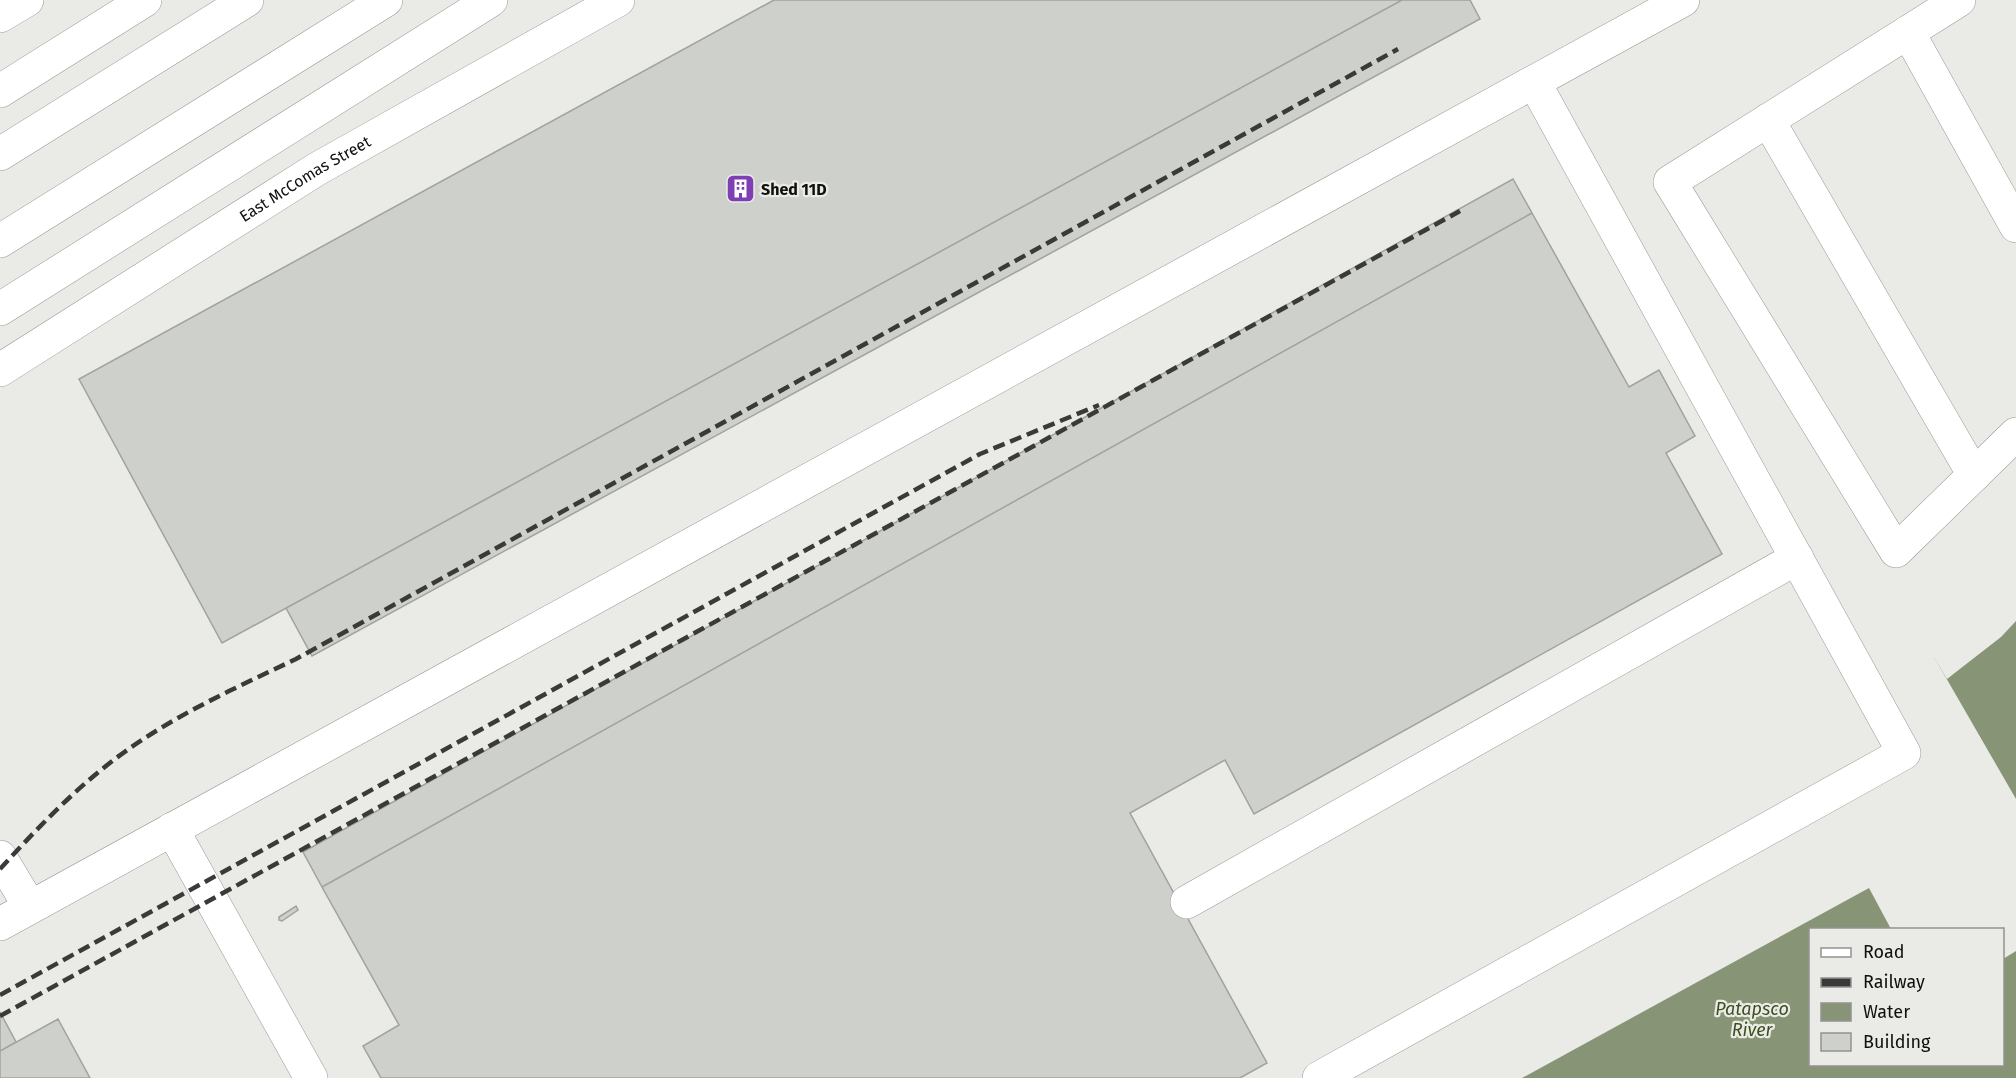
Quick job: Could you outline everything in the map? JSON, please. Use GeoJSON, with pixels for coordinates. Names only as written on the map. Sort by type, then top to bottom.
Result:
{"type":"FeatureCollection","features":[{"type":"Feature","properties":{"kind":"main road"},"geometry":{"type":"LineString","coordinates":[[0,16],[27,0]]}},
{"type":"Feature","properties":{"kind":"main road"},"geometry":{"type":"LineString","coordinates":[[0,91],[145,0]]}},
{"type":"Feature","properties":{"kind":"main road"},"geometry":{"type":"LineString","coordinates":[[0,154],[247,0]]}},
{"type":"Feature","properties":{"kind":"main road"},"geometry":{"type":"LineString","coordinates":[[0,241],[386,0]]}},
{"type":"Feature","properties":{"kind":"main road"},"geometry":{"type":"LineString","coordinates":[[0,309],[490,0]]}},
{"type":"Feature","properties":{"kind":"main road","name":"East McComas Street"},"geometry":{"type":"LineString","coordinates":[[0,370],[317,168],[618,0]]}},
{"type":"Feature","properties":{"kind":"main road"},"geometry":{"type":"LineString","coordinates":[[0,924],[1683,0]]}},
{"type":"Feature","properties":{"kind":"main road"},"geometry":{"type":"LineString","coordinates":[[1959,0],[1670,182],[1896,551],[2016,434]]}},
{"type":"Feature","properties":{"kind":"main road"},"geometry":{"type":"LineString","coordinates":[[1908,32],[2016,226]]}},
{"type":"Feature","properties":{"kind":"main road"},"geometry":{"type":"LineString","coordinates":[[1319,1078],[1904,753],[1534,82]]}},
{"type":"Feature","properties":{"kind":"main road"},"geometry":{"type":"LineString","coordinates":[[1768,120],[1974,475]]}},
{"type":"Feature","properties":{"kind":"main road"},"geometry":{"type":"LineString","coordinates":[[1186,902],[1797,558]]}},
{"type":"Feature","properties":{"kind":"main road"},"geometry":{"type":"LineString","coordinates":[[172,829],[310,1078]]}},
{"type":"Feature","properties":{"kind":"main road"},"geometry":{"type":"LineString","coordinates":[[0,857],[30,907]]}},
{"type":"Feature","properties":{"kind":"water"},"geometry":{"type":"Polygon","coordinates":[[[2016,589],[2016,799],[1934,657],[1966,635],[2016,589]]]}},
{"type":"Feature","properties":{"kind":"water","name":"Patapsco River"},"geometry":{"type":"Polygon","coordinates":[[[1869,888],[1890,928],[1809,928],[1809,1066],[2004,1066],[2004,958],[2016,951],[2016,1078],[1522,1078],[1869,888]]]}},
{"type":"Feature","properties":{"kind":"pier"},"geometry":{"type":"Polygon","coordinates":[[[2016,586],[2016,621],[2001,637],[1947,679],[1932,654],[1965,633],[2016,586]]]}},
{"type":"Feature","properties":{"kind":"building","name":"Shed 11D"},"geometry":{"type":"Polygon","coordinates":[[[774,0],[1402,0],[222,643],[79,379],[774,0]]]}},
{"type":"Feature","properties":{"kind":"building"},"geometry":{"type":"Polygon","coordinates":[[[1402,0],[1470,0],[1480,19],[312,656],[286,608],[1402,0]]]}},
{"type":"Feature","properties":{"kind":"building"},"geometry":{"type":"Polygon","coordinates":[[[1513,179],[1532,213],[322,887],[303,852],[1513,179]]]}},
{"type":"Feature","properties":{"kind":"building"},"geometry":{"type":"Polygon","coordinates":[[[1532,213],[1629,387],[1659,370],[1695,436],[1666,453],[1722,554],[1254,814],[1225,760],[1130,813],[1267,1063],[1240,1078],[381,1078],[363,1046],[399,1025],[322,887],[1532,213]]]}},
{"type":"Feature","properties":{"kind":"building"},"geometry":{"type":"Polygon","coordinates":[[[296,906],[298,910],[282,921],[279,920],[279,917],[296,906]]]}},
{"type":"Feature","properties":{"kind":"building"},"geometry":{"type":"Polygon","coordinates":[[[0,1012],[16,1042],[0,1051],[0,1012]]]}},
{"type":"Feature","properties":{"kind":"building"},"geometry":{"type":"Polygon","coordinates":[[[58,1019],[90,1078],[0,1078],[0,1051],[58,1019]]]}},
{"type":"Feature","properties":{"kind":"railway"},"geometry":{"type":"LineString","coordinates":[[0,869],[50,817],[103,768],[179,717],[296,659],[1398,49]]}},
{"type":"Feature","properties":{"kind":"railway"},"geometry":{"type":"LineString","coordinates":[[0,1016],[1460,211]]}},
{"type":"Feature","properties":{"kind":"railway"},"geometry":{"type":"LineString","coordinates":[[0,995],[980,454],[1099,405]]}},
{"type":"Feature","properties":{"kind":"place","name":"Shed 11D"},"geometry":{"type":"Point","coordinates":[740,189]}}]}
